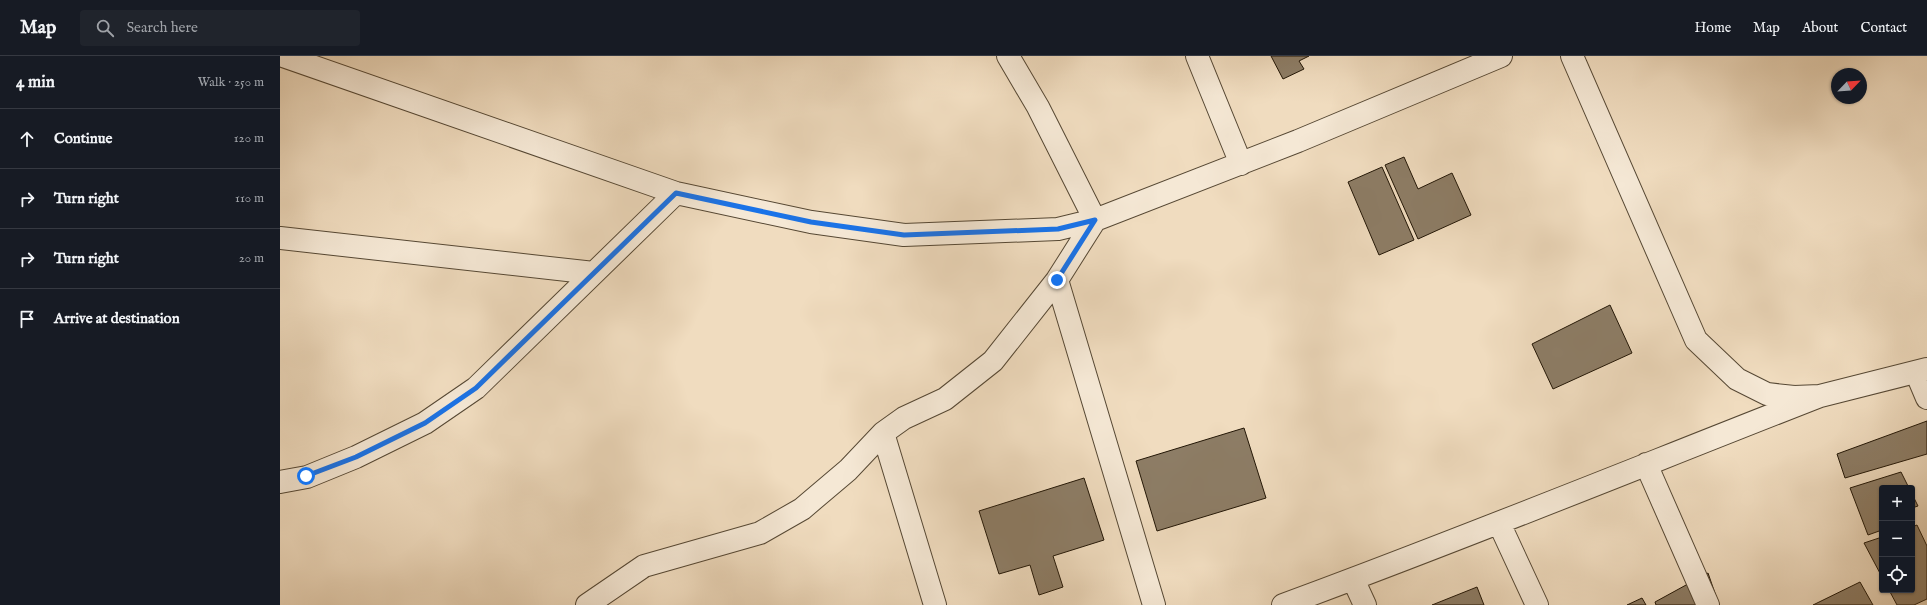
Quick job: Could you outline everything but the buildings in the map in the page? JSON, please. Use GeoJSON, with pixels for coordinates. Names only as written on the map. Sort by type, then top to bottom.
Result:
{"type":"FeatureCollection","features":[{"type":"Feature","properties":{"kind":"street"},"geometry":{"type":"LineString","coordinates":[[283,56],[676,193],[811,222],[904,235],[1058,229],[1095,220],[1241,164],[1501,56]]}},
{"type":"Feature","properties":{"kind":"street"},"geometry":{"type":"LineString","coordinates":[[1008,56],[1038,107],[1095,220]]}},
{"type":"Feature","properties":{"kind":"street"},"geometry":{"type":"LineString","coordinates":[[1197,56],[1241,164]]}},
{"type":"Feature","properties":{"kind":"street"},"geometry":{"type":"LineString","coordinates":[[1572,56],[1696,340],[1737,379],[1767,394],[1820,396]]}},
{"type":"Feature","properties":{"kind":"street"},"geometry":{"type":"LineString","coordinates":[[280,482],[306,476],[356,457],[425,423],[476,388],[676,193]]}},
{"type":"Feature","properties":{"kind":"street"},"geometry":{"type":"LineString","coordinates":[[586,605],[644,566],[760,533],[802,509],[848,470],[883,433],[904,418],[945,399],[993,361],[1057,280],[1095,220]]}},
{"type":"Feature","properties":{"kind":"street"},"geometry":{"type":"LineString","coordinates":[[280,238],[594,273]]}},
{"type":"Feature","properties":{"kind":"street"},"geometry":{"type":"LineString","coordinates":[[1057,280],[1154,605]]}},
{"type":"Feature","properties":{"kind":"street"},"geometry":{"type":"LineString","coordinates":[[1283,605],[1499,523],[1820,396],[1922,371],[1927,398]]}},
{"type":"Feature","properties":{"kind":"street"},"geometry":{"type":"LineString","coordinates":[[883,433],[935,605]]}},
{"type":"Feature","properties":{"kind":"street"},"geometry":{"type":"LineString","coordinates":[[1646,464],[1708,605]]}},
{"type":"Feature","properties":{"kind":"street"},"geometry":{"type":"LineString","coordinates":[[1499,523],[1537,605]]}},
{"type":"Feature","properties":{"kind":"street"},"geometry":{"type":"LineString","coordinates":[[1353,579],[1365,605]]}},
{"type":"Feature","properties":{"kind":"route"},"geometry":{"type":"LineString","coordinates":[[306,476],[356,457],[425,423],[476,388],[532,336],[676,193],[811,222],[904,235],[1058,229],[1095,220],[1057,280]]}}]}
